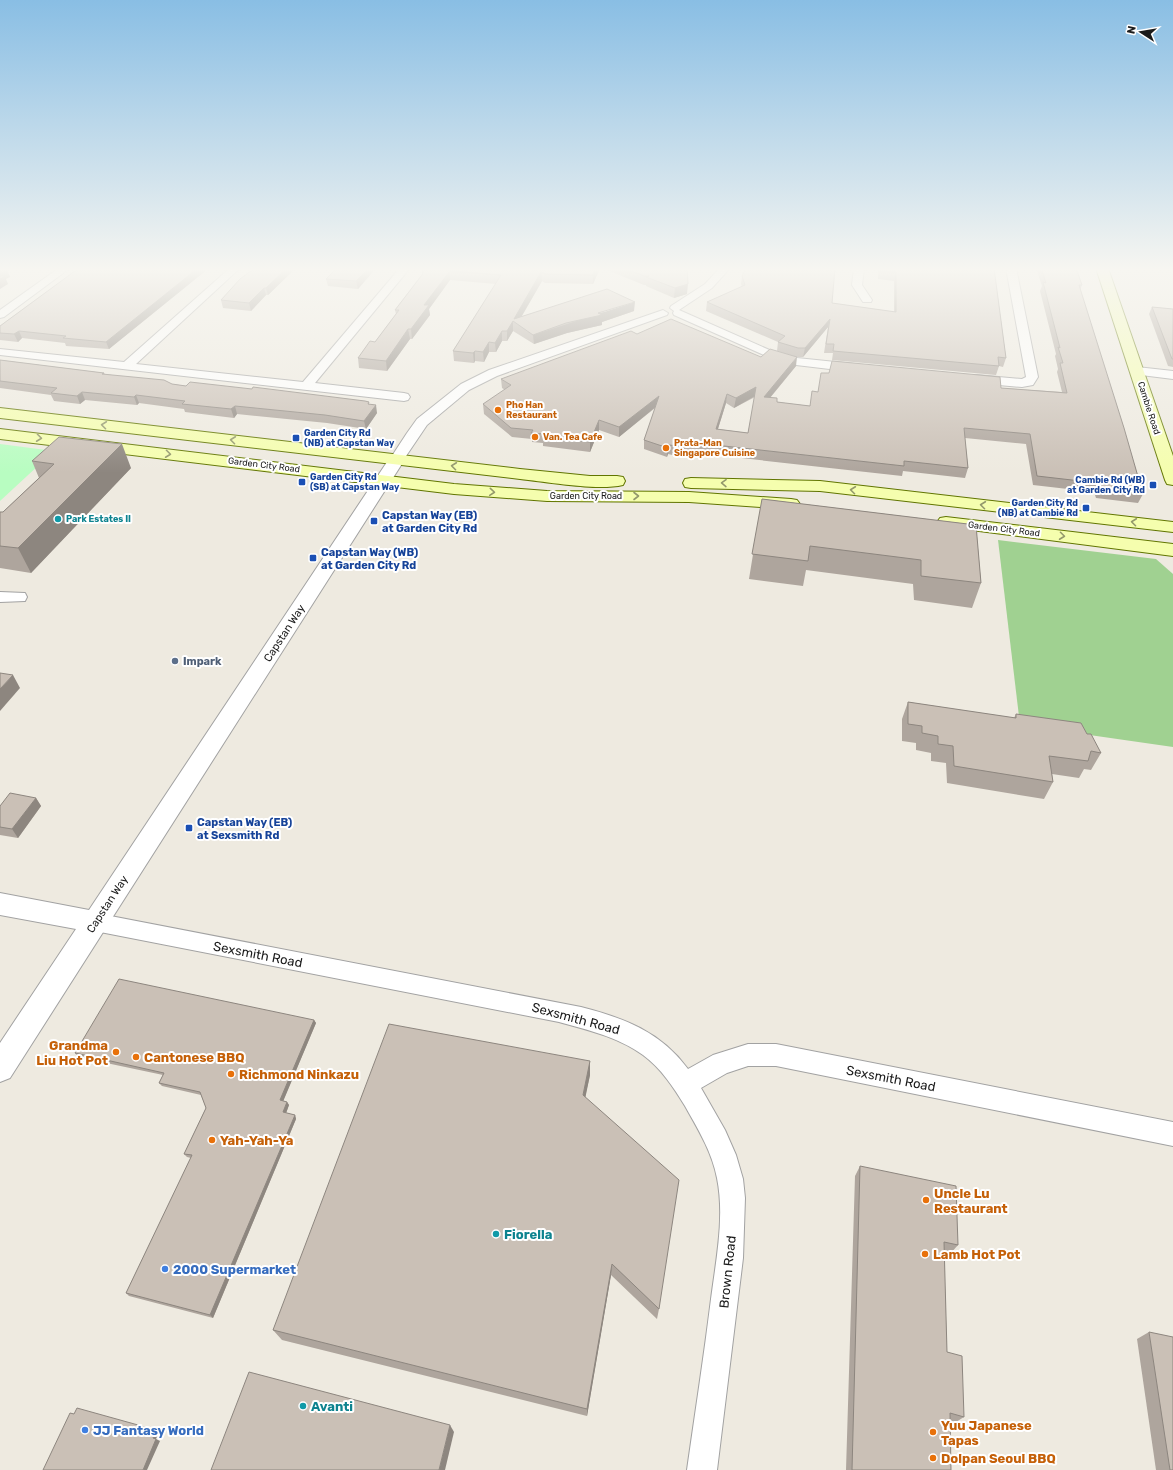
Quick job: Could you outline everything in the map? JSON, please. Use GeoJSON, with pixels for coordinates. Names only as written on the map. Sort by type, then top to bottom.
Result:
{"type":"FeatureCollection","features":[{"type":"Feature","properties":{"kind":"main road","name":"Cambie Road"},"geometry":{"type":"LineString","coordinates":[[1125,337],[1173,480]]}},
{"type":"Feature","properties":{"kind":"main road","name":"Garden City Road"},"geometry":{"type":"LineString","coordinates":[[0,413],[590,481],[745,483],[820,486],[1173,527]]}},
{"type":"Feature","properties":{"kind":"main road","name":"Garden City Road"},"geometry":{"type":"LineString","coordinates":[[0,434],[454,489],[547,496],[689,496],[807,505]]}},
{"type":"Feature","properties":{"kind":"main road"},"geometry":{"type":"LineString","coordinates":[[232,461],[264,457],[355,464],[397,459]]}},
{"type":"Feature","properties":{"kind":"main road"},"geometry":{"type":"LineString","coordinates":[[384,480],[406,475],[516,481],[590,481]]}},
{"type":"Feature","properties":{"kind":"main road","name":"Garden City Road"},"geometry":{"type":"LineString","coordinates":[[932,520],[1173,550]]}},
{"type":"Feature","properties":{"kind":"street"},"geometry":{"type":"LineString","coordinates":[[127,366],[159,337]]}},
{"type":"Feature","properties":{"kind":"street"},"geometry":{"type":"LineString","coordinates":[[306,386],[347,337]]}},
{"type":"Feature","properties":{"kind":"street","name":"Capstan Way"},"geometry":{"type":"LineString","coordinates":[[0,1068],[384,480],[413,433],[434,411],[465,388],[493,373],[596,337]]}},
{"type":"Feature","properties":{"kind":"street"},"geometry":{"type":"LineString","coordinates":[[733,337],[770,354],[796,361],[869,369]]}},
{"type":"Feature","properties":{"kind":"street"},"geometry":{"type":"LineString","coordinates":[[961,378],[1022,383],[1029,382],[1032,377],[1024,337]]}},
{"type":"Feature","properties":{"kind":"street"},"geometry":{"type":"LineString","coordinates":[[0,352],[404,396]]}},
{"type":"Feature","properties":{"kind":"street"},"geometry":{"type":"LineString","coordinates":[[1137,371],[1173,375]]}},
{"type":"Feature","properties":{"kind":"street"},"geometry":{"type":"LineString","coordinates":[[0,597],[19,597]]}},
{"type":"Feature","properties":{"kind":"street","name":"Sexsmith Road"},"geometry":{"type":"LineString","coordinates":[[0,904],[505,1000],[593,1020],[621,1030],[646,1042],[665,1058],[685,1084],[721,1063],[748,1054],[776,1055],[1173,1134]]}},
{"type":"Feature","properties":{"kind":"street","name":"Brown Road"},"geometry":{"type":"LineString","coordinates":[[685,1084],[713,1132],[727,1164],[732,1198],[731,1245],[702,1470]]}},
{"type":"Feature","properties":{"kind":"green space"},"geometry":{"type":"Polygon","coordinates":[[[0,444],[54,451],[0,501],[0,444]]]}},
{"type":"Feature","properties":{"kind":"green space"},"geometry":{"type":"Polygon","coordinates":[[[998,540],[1156,559],[1173,574],[1173,747],[1020,725],[998,540]]]}},
{"type":"Feature","properties":{"kind":"building"},"geometry":{"type":"Polygon","coordinates":[[[65,337],[113,337],[106,342],[63,338],[65,337]]]}},
{"type":"Feature","properties":{"kind":"building"},"geometry":{"type":"Polygon","coordinates":[[[379,337],[403,337],[386,361],[358,358],[370,341],[375,342],[379,337]]]}},
{"type":"Feature","properties":{"kind":"building"},"geometry":{"type":"Polygon","coordinates":[[[462,337],[499,337],[495,343],[489,342],[483,352],[475,351],[473,353],[453,351],[462,337]]]}},
{"type":"Feature","properties":{"kind":"building"},"geometry":{"type":"Polygon","coordinates":[[[616,337],[713,337],[761,357],[770,349],[797,357],[764,397],[777,398],[777,402],[810,406],[812,391],[818,392],[821,373],[829,373],[832,361],[1000,377],[1001,388],[1067,393],[1060,363],[1063,363],[1058,347],[1060,348],[1057,337],[1095,337],[1143,494],[1100,489],[1098,483],[1037,476],[1030,434],[964,428],[968,468],[904,461],[904,466],[679,441],[678,446],[669,445],[668,448],[644,440],[659,396],[619,427],[599,420],[590,442],[543,437],[544,434],[531,433],[533,430],[511,428],[483,404],[511,385],[501,379],[616,337]],[[756,387],[736,398],[727,394],[716,429],[748,433],[756,387]]]}},
{"type":"Feature","properties":{"kind":"building"},"geometry":{"type":"Polygon","coordinates":[[[784,337],[815,337],[805,348],[798,348],[778,342],[784,337]]]}},
{"type":"Feature","properties":{"kind":"building"},"geometry":{"type":"Polygon","coordinates":[[[827,337],[1003,337],[1006,358],[998,357],[999,366],[833,351],[834,344],[826,344],[827,337]]]}},
{"type":"Feature","properties":{"kind":"building"},"geometry":{"type":"Polygon","coordinates":[[[1163,337],[1173,337],[1172,359],[1163,337]]]}},
{"type":"Feature","properties":{"kind":"building"},"geometry":{"type":"Polygon","coordinates":[[[0,360],[104,373],[102,374],[164,380],[172,384],[186,386],[190,382],[252,389],[253,387],[365,401],[369,402],[368,404],[376,405],[364,421],[325,415],[235,406],[231,409],[182,404],[185,401],[136,395],[134,397],[82,392],[77,396],[51,393],[57,388],[0,381],[0,360]]]}},
{"type":"Feature","properties":{"kind":"building"},"geometry":{"type":"Polygon","coordinates":[[[59,437],[122,444],[18,548],[0,546],[0,512],[3,512],[54,464],[32,461],[59,437]]]}},
{"type":"Feature","properties":{"kind":"building"},"geometry":{"type":"Polygon","coordinates":[[[762,499],[976,525],[981,583],[921,576],[921,560],[810,546],[808,561],[752,554],[762,499]]]}},
{"type":"Feature","properties":{"kind":"building"},"geometry":{"type":"Polygon","coordinates":[[[0,673],[13,675],[0,689],[0,673]]]}},
{"type":"Feature","properties":{"kind":"building"},"geometry":{"type":"Polygon","coordinates":[[[908,702],[1016,718],[1016,714],[1081,723],[1087,734],[1091,734],[1101,753],[1091,751],[1088,761],[1049,756],[1053,782],[954,766],[953,746],[938,744],[938,736],[922,733],[922,726],[908,724],[908,702]]]}},
{"type":"Feature","properties":{"kind":"building"},"geometry":{"type":"Polygon","coordinates":[[[10,793],[36,798],[12,829],[0,827],[0,806],[10,793]]]}},
{"type":"Feature","properties":{"kind":"building"},"geometry":{"type":"Polygon","coordinates":[[[119,979],[314,1020],[280,1100],[287,1102],[283,1112],[295,1115],[210,1315],[126,1293],[192,1155],[184,1154],[206,1108],[200,1092],[159,1083],[164,1073],[75,1053],[119,979]]]}},
{"type":"Feature","properties":{"kind":"building","name":"Fiorella"},"geometry":{"type":"Polygon","coordinates":[[[389,1024],[590,1061],[583,1095],[679,1180],[659,1309],[612,1264],[587,1409],[273,1330],[389,1024]]]}},
{"type":"Feature","properties":{"kind":"building"},"geometry":{"type":"Polygon","coordinates":[[[860,1166],[956,1186],[958,1245],[944,1242],[947,1352],[962,1356],[964,1417],[950,1413],[951,1470],[852,1470],[860,1166]]]}},
{"type":"Feature","properties":{"kind":"building"},"geometry":{"type":"Polygon","coordinates":[[[1149,1332],[1173,1337],[1173,1470],[1170,1470],[1149,1332]]]}},
{"type":"Feature","properties":{"kind":"building","name":"Avanti"},"geometry":{"type":"Polygon","coordinates":[[[249,1372],[450,1425],[439,1470],[211,1470],[249,1372]]]}},
{"type":"Feature","properties":{"kind":"building"},"geometry":{"type":"Polygon","coordinates":[[[77,1408],[156,1430],[153,1438],[156,1439],[143,1470],[43,1470],[70,1413],[74,1414],[77,1408]]]}},
{"type":"Feature","properties":{"kind":"place","name":"Pho Han Restaurant"},"geometry":{"type":"Point","coordinates":[498,410]}},
{"type":"Feature","properties":{"kind":"place","name":"Van. Tea Cafe"},"geometry":{"type":"Point","coordinates":[535,437]}},
{"type":"Feature","properties":{"kind":"place","name":"Garden City Rd (NB) at Capstan Way"},"geometry":{"type":"Point","coordinates":[296,438]}},
{"type":"Feature","properties":{"kind":"place","name":"Prata-Man Singapore Cuisine"},"geometry":{"type":"Point","coordinates":[666,448]}},
{"type":"Feature","properties":{"kind":"place","name":"Garden City Rd (SB) at Capstan Way"},"geometry":{"type":"Point","coordinates":[302,482]}},
{"type":"Feature","properties":{"kind":"place","name":"Cambie Rd (WB) at Garden City Rd"},"geometry":{"type":"Point","coordinates":[1153,485]}},
{"type":"Feature","properties":{"kind":"place","name":"Garden City Rd (NB) at Cambie Rd"},"geometry":{"type":"Point","coordinates":[1086,508]}},
{"type":"Feature","properties":{"kind":"place","name":"Park Estates II"},"geometry":{"type":"Point","coordinates":[58,519]}},
{"type":"Feature","properties":{"kind":"place","name":"Capstan Way (EB) at Garden City Rd"},"geometry":{"type":"Point","coordinates":[374,521]}},
{"type":"Feature","properties":{"kind":"place","name":"Capstan Way (WB) at Garden City Rd"},"geometry":{"type":"Point","coordinates":[313,558]}},
{"type":"Feature","properties":{"kind":"place","name":"Impark"},"geometry":{"type":"Point","coordinates":[175,661]}},
{"type":"Feature","properties":{"kind":"place","name":"Capstan Way (EB) at Sexsmith Rd"},"geometry":{"type":"Point","coordinates":[189,828]}},
{"type":"Feature","properties":{"kind":"place","name":"Grandma Liu Hot Pot"},"geometry":{"type":"Point","coordinates":[116,1052]}},
{"type":"Feature","properties":{"kind":"place","name":"Cantonese BBQ"},"geometry":{"type":"Point","coordinates":[136,1057]}},
{"type":"Feature","properties":{"kind":"place","name":"Richmond Ninkazu"},"geometry":{"type":"Point","coordinates":[231,1074]}},
{"type":"Feature","properties":{"kind":"place","name":"Yah-Yah-Ya"},"geometry":{"type":"Point","coordinates":[212,1140]}},
{"type":"Feature","properties":{"kind":"place","name":"Uncle Lu Restaurant"},"geometry":{"type":"Point","coordinates":[926,1200]}},
{"type":"Feature","properties":{"kind":"place","name":"Fiorella"},"geometry":{"type":"Point","coordinates":[496,1234]}},
{"type":"Feature","properties":{"kind":"place","name":"Lamb Hot Pot"},"geometry":{"type":"Point","coordinates":[925,1254]}},
{"type":"Feature","properties":{"kind":"place","name":"2000 Supermarket"},"geometry":{"type":"Point","coordinates":[165,1269]}},
{"type":"Feature","properties":{"kind":"place","name":"Avanti"},"geometry":{"type":"Point","coordinates":[303,1406]}},
{"type":"Feature","properties":{"kind":"place","name":"JJ Fantasy World"},"geometry":{"type":"Point","coordinates":[85,1430]}},
{"type":"Feature","properties":{"kind":"place","name":"Yuu Japanese Tapas"},"geometry":{"type":"Point","coordinates":[933,1432]}},
{"type":"Feature","properties":{"kind":"place","name":"Dolpan Seoul BBQ"},"geometry":{"type":"Point","coordinates":[933,1458]}}]}
